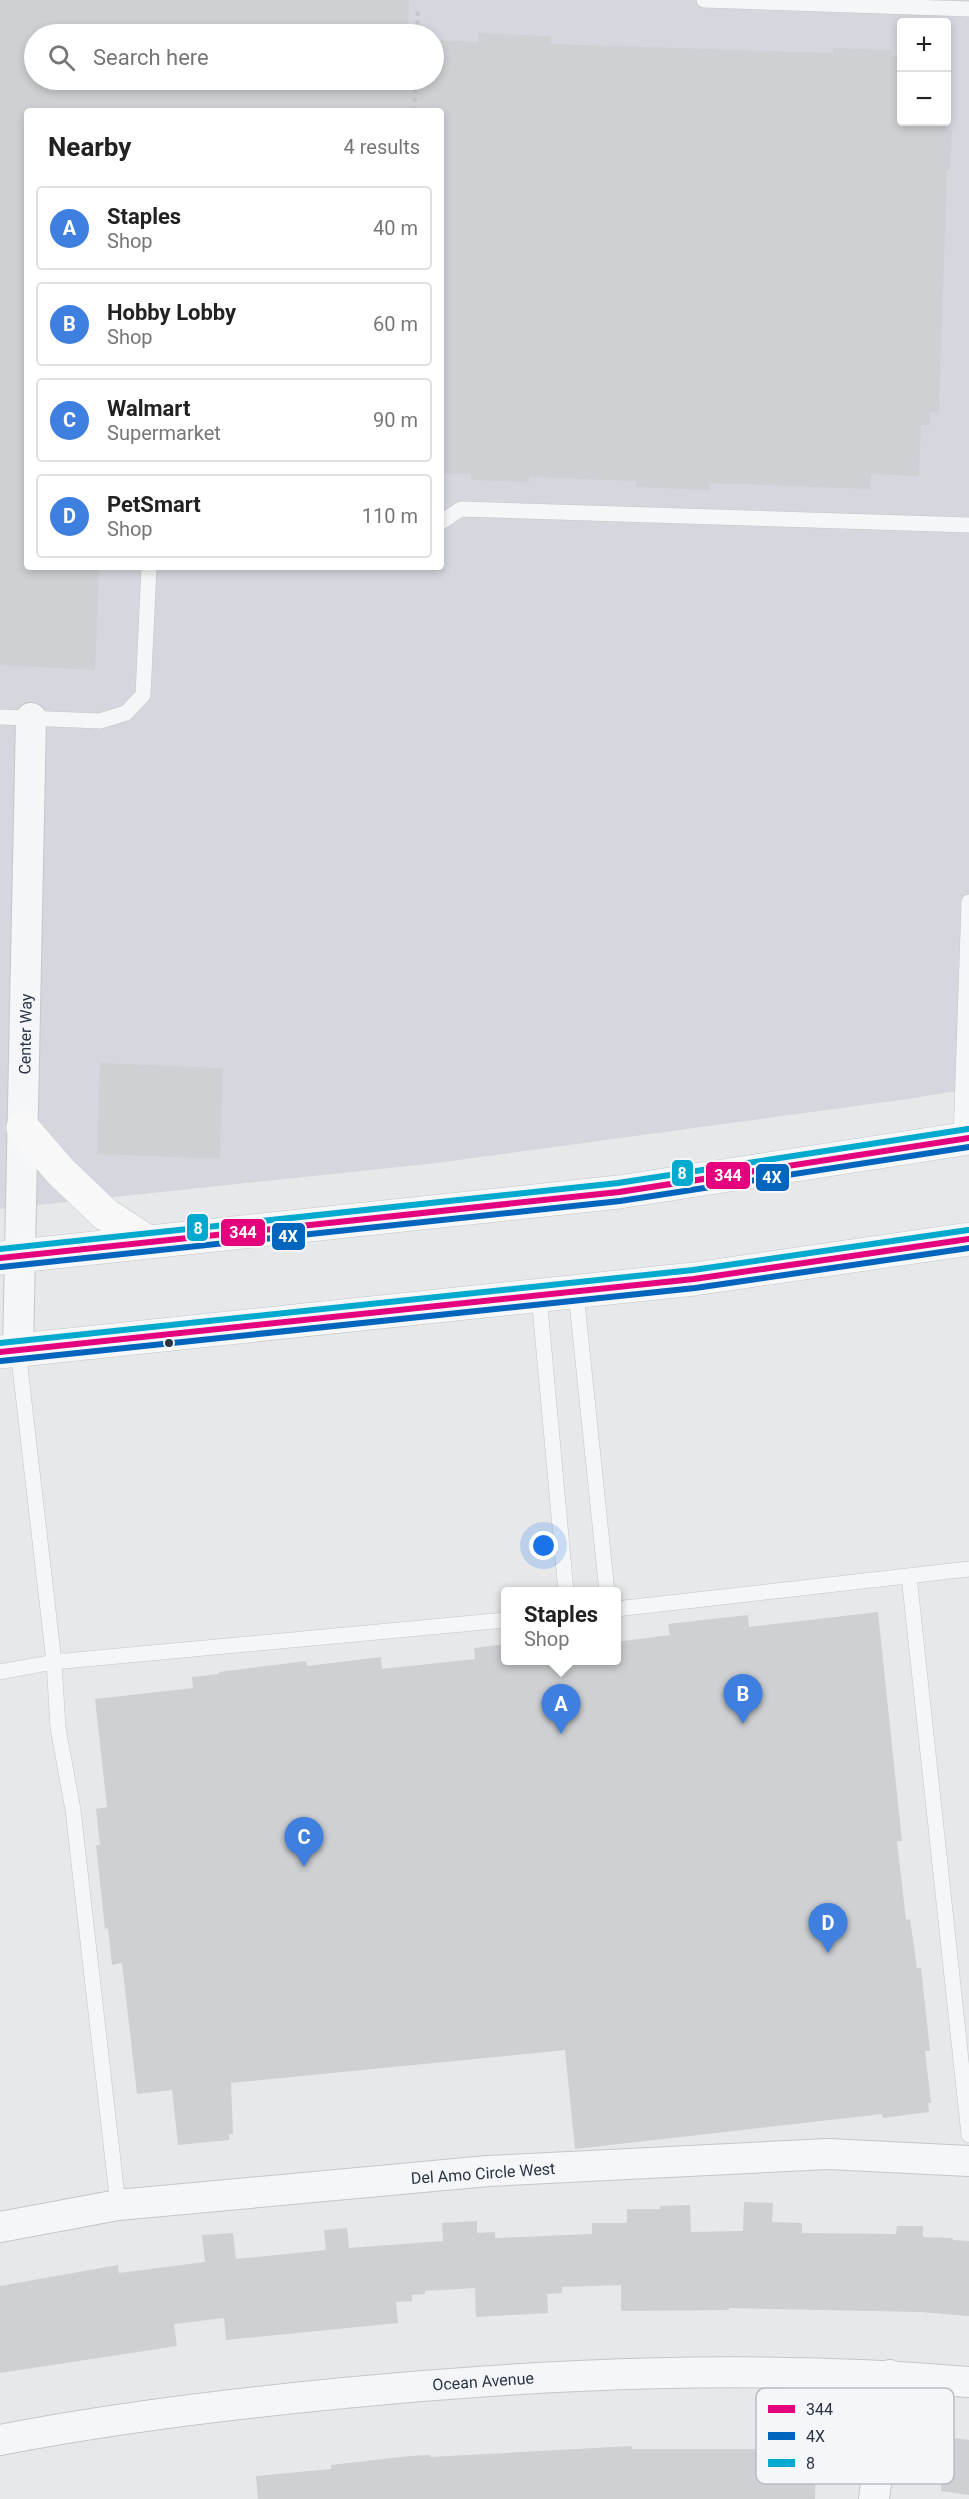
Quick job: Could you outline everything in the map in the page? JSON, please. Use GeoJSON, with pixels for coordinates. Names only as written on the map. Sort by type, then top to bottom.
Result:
{"type":"FeatureCollection","features":[{"type":"Feature","properties":{"kind":"main road"},"geometry":{"type":"LineString","coordinates":[[23,1128],[61,1172],[105,1214],[148,1242]]}},
{"type":"Feature","properties":{"kind":"main road"},"geometry":{"type":"LineString","coordinates":[[10,1256],[619,1192],[965,1138]]}},
{"type":"Feature","properties":{"kind":"main road"},"geometry":{"type":"LineString","coordinates":[[9,1351],[576,1293],[694,1279],[969,1239]]}},
{"type":"Feature","properties":{"kind":"street","name":"Center Way"},"geometry":{"type":"LineString","coordinates":[[9,1351],[10,1256],[23,1128],[31,718]]}},
{"type":"Feature","properties":{"kind":"street","name":"Del Amo Circle West"},"geometry":{"type":"LineString","coordinates":[[0,2227],[118,2205],[488,2171],[828,2154],[969,2161]]}},
{"type":"Feature","properties":{"kind":"street","name":"Ocean Avenue"},"geometry":{"type":"LineString","coordinates":[[0,2440],[237,2403],[453,2382],[669,2371],[890,2375],[969,2382]]}},
{"type":"Feature","properties":{"kind":"street"},"geometry":{"type":"LineString","coordinates":[[888,2388],[890,2375]]}},
{"type":"Feature","properties":{"kind":"street"},"geometry":{"type":"LineString","coordinates":[[874,2499],[876,2484]]}},
{"type":"Feature","properties":{"kind":"lane"},"geometry":{"type":"LineString","coordinates":[[704,0],[969,9]]}},
{"type":"Feature","properties":{"kind":"lane"},"geometry":{"type":"LineString","coordinates":[[444,520],[461,509],[969,525]]}},
{"type":"Feature","properties":{"kind":"lane"},"geometry":{"type":"LineString","coordinates":[[0,717],[100,721],[126,713],[143,695],[149,570]]}},
{"type":"Feature","properties":{"kind":"lane"},"geometry":{"type":"LineString","coordinates":[[965,1138],[969,902]]}},
{"type":"Feature","properties":{"kind":"lane"},"geometry":{"type":"LineString","coordinates":[[576,1293],[606,1587]]}},
{"type":"Feature","properties":{"kind":"lane"},"geometry":{"type":"LineString","coordinates":[[539,1296],[566,1587]]}},
{"type":"Feature","properties":{"kind":"lane"},"geometry":{"type":"LineString","coordinates":[[9,1351],[54,1662],[58,1728],[73,1810],[118,2205]]}},
{"type":"Feature","properties":{"kind":"lane"},"geometry":{"type":"LineString","coordinates":[[621,1608],[969,1569]]}},
{"type":"Feature","properties":{"kind":"lane"},"geometry":{"type":"LineString","coordinates":[[909,1576],[969,2135]]}},
{"type":"Feature","properties":{"kind":"lane"},"geometry":{"type":"LineString","coordinates":[[0,1672],[54,1662],[501,1620]]}},
{"type":"Feature","properties":{"kind":"path"},"geometry":{"type":"LineString","coordinates":[[417,24],[418,7]]}},
{"type":"Feature","properties":{"kind":"path"},"geometry":{"type":"LineString","coordinates":[[414,108],[415,90]]}},
{"type":"Feature","properties":{"kind":"shaded area"},"geometry":{"type":"Polygon","coordinates":[[[0,0],[969,0],[969,1089],[437,1163],[0,1209],[0,0]]]}},
{"type":"Feature","properties":{"kind":"building"},"geometry":{"type":"Polygon","coordinates":[[[0,0],[409,0],[408,24],[24,24],[24,90],[444,90],[444,40],[478,42],[479,33],[551,36],[551,44],[833,53],[833,48],[891,50],[891,56],[897,56],[897,126],[947,126],[947,130],[952,131],[950,170],[947,170],[939,413],[930,412],[930,425],[921,425],[919,476],[871,474],[870,489],[710,483],[710,490],[636,487],[636,481],[529,477],[529,482],[471,480],[471,474],[444,473],[444,108],[24,108],[24,570],[99,570],[95,670],[0,665],[0,0]]]}},
{"type":"Feature","properties":{"kind":"building"},"geometry":{"type":"Polygon","coordinates":[[[100,1063],[223,1068],[220,1159],[97,1154],[100,1063]]]}},
{"type":"Feature","properties":{"kind":"building"},"geometry":{"type":"Polygon","coordinates":[[[878,1612],[902,1841],[897,1841],[906,1920],[910,1919],[917,1968],[921,1968],[930,2051],[925,2051],[931,2103],[928,2103],[929,2112],[883,2118],[882,2114],[575,2149],[565,2050],[231,2083],[233,2134],[229,2134],[229,2140],[178,2145],[172,2090],[137,2094],[122,1963],[112,1965],[108,1928],[105,1929],[96,1845],[100,1845],[96,1809],[107,1807],[95,1699],[193,1688],[192,1677],[306,1661],[307,1666],[381,1657],[382,1669],[475,1659],[474,1648],[501,1645],[501,1665],[621,1665],[621,1641],[670,1635],[668,1624],[748,1615],[749,1627],[878,1612]]]}},
{"type":"Feature","properties":{"kind":"building"},"geometry":{"type":"Polygon","coordinates":[[[744,2202],[773,2203],[772,2222],[802,2223],[802,2233],[896,2234],[897,2226],[923,2226],[923,2237],[969,2241],[969,2316],[920,2312],[729,2308],[729,2310],[621,2311],[621,2285],[562,2287],[562,2293],[547,2294],[548,2313],[476,2317],[475,2288],[425,2291],[425,2294],[412,2295],[412,2301],[396,2302],[398,2323],[226,2340],[224,2318],[174,2324],[177,2346],[0,2373],[0,2286],[118,2265],[119,2273],[205,2262],[202,2235],[233,2233],[236,2259],[326,2250],[324,2230],[347,2228],[349,2248],[443,2241],[442,2223],[477,2221],[477,2233],[495,2232],[495,2238],[592,2234],[592,2223],[627,2223],[627,2209],[660,2209],[660,2206],[690,2205],[691,2232],[743,2231],[744,2202]]]}},
{"type":"Feature","properties":{"kind":"building"},"geometry":{"type":"Polygon","coordinates":[[[954,2438],[969,2440],[969,2495],[941,2491],[941,2484],[954,2484],[954,2438]]]}},
{"type":"Feature","properties":{"kind":"building"},"geometry":{"type":"Polygon","coordinates":[[[632,2446],[632,2449],[756,2449],[756,2484],[815,2484],[815,2499],[258,2499],[256,2476],[331,2469],[331,2465],[410,2456],[430,2455],[430,2457],[632,2446]]]}},
{"type":"Feature","properties":{"kind":"transit line","name":"8"},"geometry":{"type":"LineString","coordinates":[[0,1249],[618,1183],[968,1129]]}},
{"type":"Feature","properties":{"kind":"transit line","name":"344"},"geometry":{"type":"LineString","coordinates":[[0,1258],[619,1192],[969,1138]]}},
{"type":"Feature","properties":{"kind":"transit line","name":"4X"},"geometry":{"type":"LineString","coordinates":[[1,1267],[620,1201],[969,1147]]}},
{"type":"Feature","properties":{"kind":"transit line","name":"8"},"geometry":{"type":"LineString","coordinates":[[0,1343],[693,1270],[968,1230]]}},
{"type":"Feature","properties":{"kind":"transit line","name":"344"},"geometry":{"type":"LineString","coordinates":[[0,1352],[694,1279],[969,1239]]}},
{"type":"Feature","properties":{"kind":"transit line","name":"4X"},"geometry":{"type":"LineString","coordinates":[[1,1361],[695,1288],[969,1248]]}},
{"type":"Feature","properties":{"kind":"place","name":"Hobby Lobby"},"geometry":{"type":"Point","coordinates":[743,1724]}},
{"type":"Feature","properties":{"kind":"place","name":"Staples"},"geometry":{"type":"Point","coordinates":[561,1734]}},
{"type":"Feature","properties":{"kind":"place","name":"Walmart"},"geometry":{"type":"Point","coordinates":[304,1867]}},
{"type":"Feature","properties":{"kind":"place","name":"PetSmart"},"geometry":{"type":"Point","coordinates":[828,1953]}}]}
